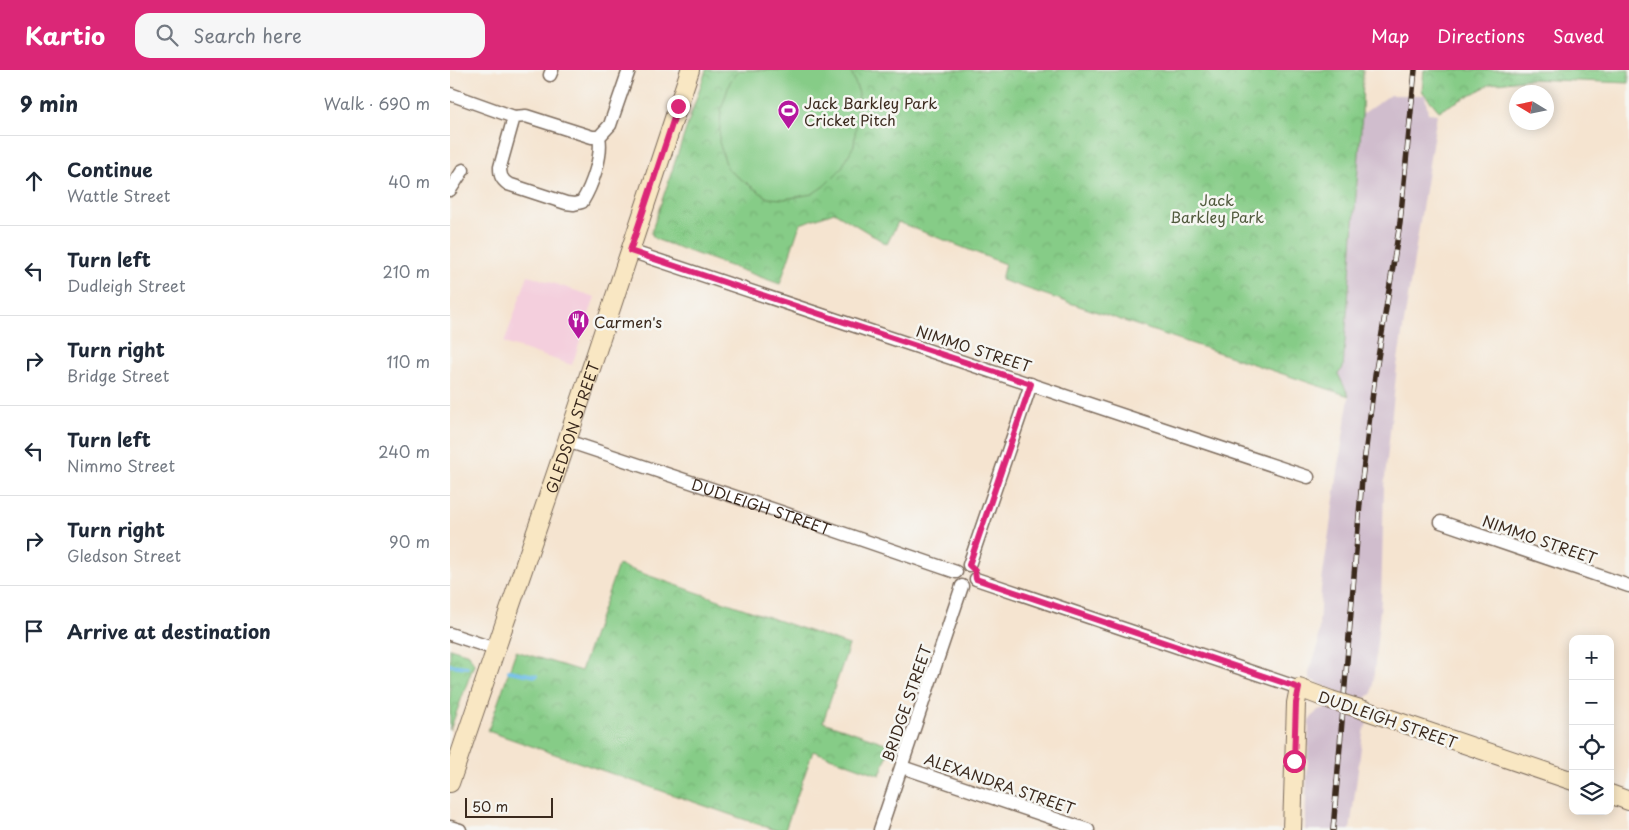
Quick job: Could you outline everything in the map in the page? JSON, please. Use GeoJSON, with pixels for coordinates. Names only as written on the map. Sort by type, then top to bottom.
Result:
{"type":"FeatureCollection","features":[{"type":"Feature","properties":{"kind":"street"},"geometry":{"type":"LineString","coordinates":[[450,94],[514,116],[526,116],[592,137],[599,137],[610,125],[629,70]]}},
{"type":"Feature","properties":{"kind":"street","name":"GLEDSON STREET"},"geometry":{"type":"LineString","coordinates":[[450,783],[567,442],[690,70]]}},
{"type":"Feature","properties":{"kind":"street"},"geometry":{"type":"LineString","coordinates":[[514,116],[500,167],[500,175],[508,184],[566,204],[582,202],[586,196],[600,155],[599,137]]}},
{"type":"Feature","properties":{"kind":"street"},"geometry":{"type":"LineString","coordinates":[[450,190],[463,170]]}},
{"type":"Feature","properties":{"kind":"street","name":"NIMMO STREET"},"geometry":{"type":"LineString","coordinates":[[630,251],[1308,477]]}},
{"type":"Feature","properties":{"kind":"street"},"geometry":{"type":"LineString","coordinates":[[969,565],[1031,384]]}},
{"type":"Feature","properties":{"kind":"street","name":"DUDLEIGH STREET"},"geometry":{"type":"LineString","coordinates":[[567,442],[956,572]]}},
{"type":"Feature","properties":{"kind":"street","name":"NIMMO STREET"},"geometry":{"type":"LineString","coordinates":[[1441,522],[1629,586]]}},
{"type":"Feature","properties":{"kind":"street"},"geometry":{"type":"LineString","coordinates":[[962,565],[969,565],[975,571],[976,579],[971,585],[962,586],[956,580],[956,572],[962,565]]}},
{"type":"Feature","properties":{"kind":"street","name":"DUDLEIGH STREET"},"geometry":{"type":"LineString","coordinates":[[976,579],[1569,780]]}},
{"type":"Feature","properties":{"kind":"street","name":"BRIDGE STREET"},"geometry":{"type":"LineString","coordinates":[[880,830],[962,586]]}},
{"type":"Feature","properties":{"kind":"street"},"geometry":{"type":"LineString","coordinates":[[450,634],[496,649]]}},
{"type":"Feature","properties":{"kind":"street"},"geometry":{"type":"LineString","coordinates":[[1292,830],[1296,703],[1299,688]]}},
{"type":"Feature","properties":{"kind":"street","name":"ALEXANDRA STREET"},"geometry":{"type":"LineString","coordinates":[[902,767],[1088,830]]}},
{"type":"Feature","properties":{"kind":"street"},"geometry":{"type":"LineString","coordinates":[[1614,795],[1629,801]]}},
{"type":"Feature","properties":{"kind":"street"},"geometry":{"type":"LineString","coordinates":[[450,827],[460,830]]}},
{"type":"Feature","properties":{"kind":"shaded area"},"geometry":{"type":"Polygon","coordinates":[[[1390,95],[1425,95],[1428,113],[1437,114],[1397,366],[1384,487],[1381,600],[1372,693],[1364,700],[1333,690],[1309,679],[1309,672],[1318,647],[1321,588],[1349,396],[1338,374],[1361,115],[1390,95]]]}},
{"type":"Feature","properties":{"kind":"shaded area"},"geometry":{"type":"Polygon","coordinates":[[[528,275],[595,297],[572,365],[504,343],[528,275]]]}},
{"type":"Feature","properties":{"kind":"shaded area"},"geometry":{"type":"Polygon","coordinates":[[[1331,707],[1361,717],[1367,724],[1363,733],[1350,830],[1305,830],[1309,721],[1318,710],[1331,707]]]}},
{"type":"Feature","properties":{"kind":"green space","name":"Jack Barkley Park"},"geometry":{"type":"Polygon","coordinates":[[[706,70],[1363,70],[1362,115],[1343,368],[1338,374],[1349,396],[1001,280],[1005,264],[898,222],[887,244],[834,212],[800,224],[780,284],[655,239],[651,233],[706,70]]]}},
{"type":"Feature","properties":{"kind":"green space","name":"Jack Barkley Park Cricket Pitch"},"geometry":{"type":"Polygon","coordinates":[[[739,70],[850,70],[859,93],[854,145],[841,169],[824,186],[812,194],[784,199],[768,198],[728,170],[719,142],[721,110],[730,82],[739,70]]]}},
{"type":"Feature","properties":{"kind":"green space"},"geometry":{"type":"Polygon","coordinates":[[[1424,70],[1629,70],[1629,83],[1528,79],[1491,84],[1439,111],[1422,91],[1424,70]]]}},
{"type":"Feature","properties":{"kind":"green space"},"geometry":{"type":"Polygon","coordinates":[[[618,565],[849,645],[823,722],[891,745],[880,775],[813,751],[785,830],[775,830],[488,731],[516,651],[581,671],[618,565]]]}},
{"type":"Feature","properties":{"kind":"green space"},"geometry":{"type":"Polygon","coordinates":[[[450,648],[469,654],[474,664],[450,730],[450,648]]]}},
{"type":"Feature","properties":{"kind":"waterway"},"geometry":{"type":"LineString","coordinates":[[450,665],[467,667]]}},
{"type":"Feature","properties":{"kind":"waterway"},"geometry":{"type":"LineString","coordinates":[[509,671],[536,676]]}},
{"type":"Feature","properties":{"kind":"railway"},"geometry":{"type":"LineString","coordinates":[[1333,830],[1362,479],[1375,376],[1400,223],[1415,70]]}},
{"type":"Feature","properties":{"kind":"place","name":"Jack Barkley Park Cricket Pitch"},"geometry":{"type":"Point","coordinates":[788,130]}},
{"type":"Feature","properties":{"kind":"place","name":"Carmen's"},"geometry":{"type":"Point","coordinates":[578,340]}},
{"type":"Feature","properties":{"kind":"route"},"geometry":{"type":"LineString","coordinates":[[678,106],[630,251],[1031,384],[969,565],[975,571],[976,579],[1299,688],[1296,703],[1294,761]]}}]}
